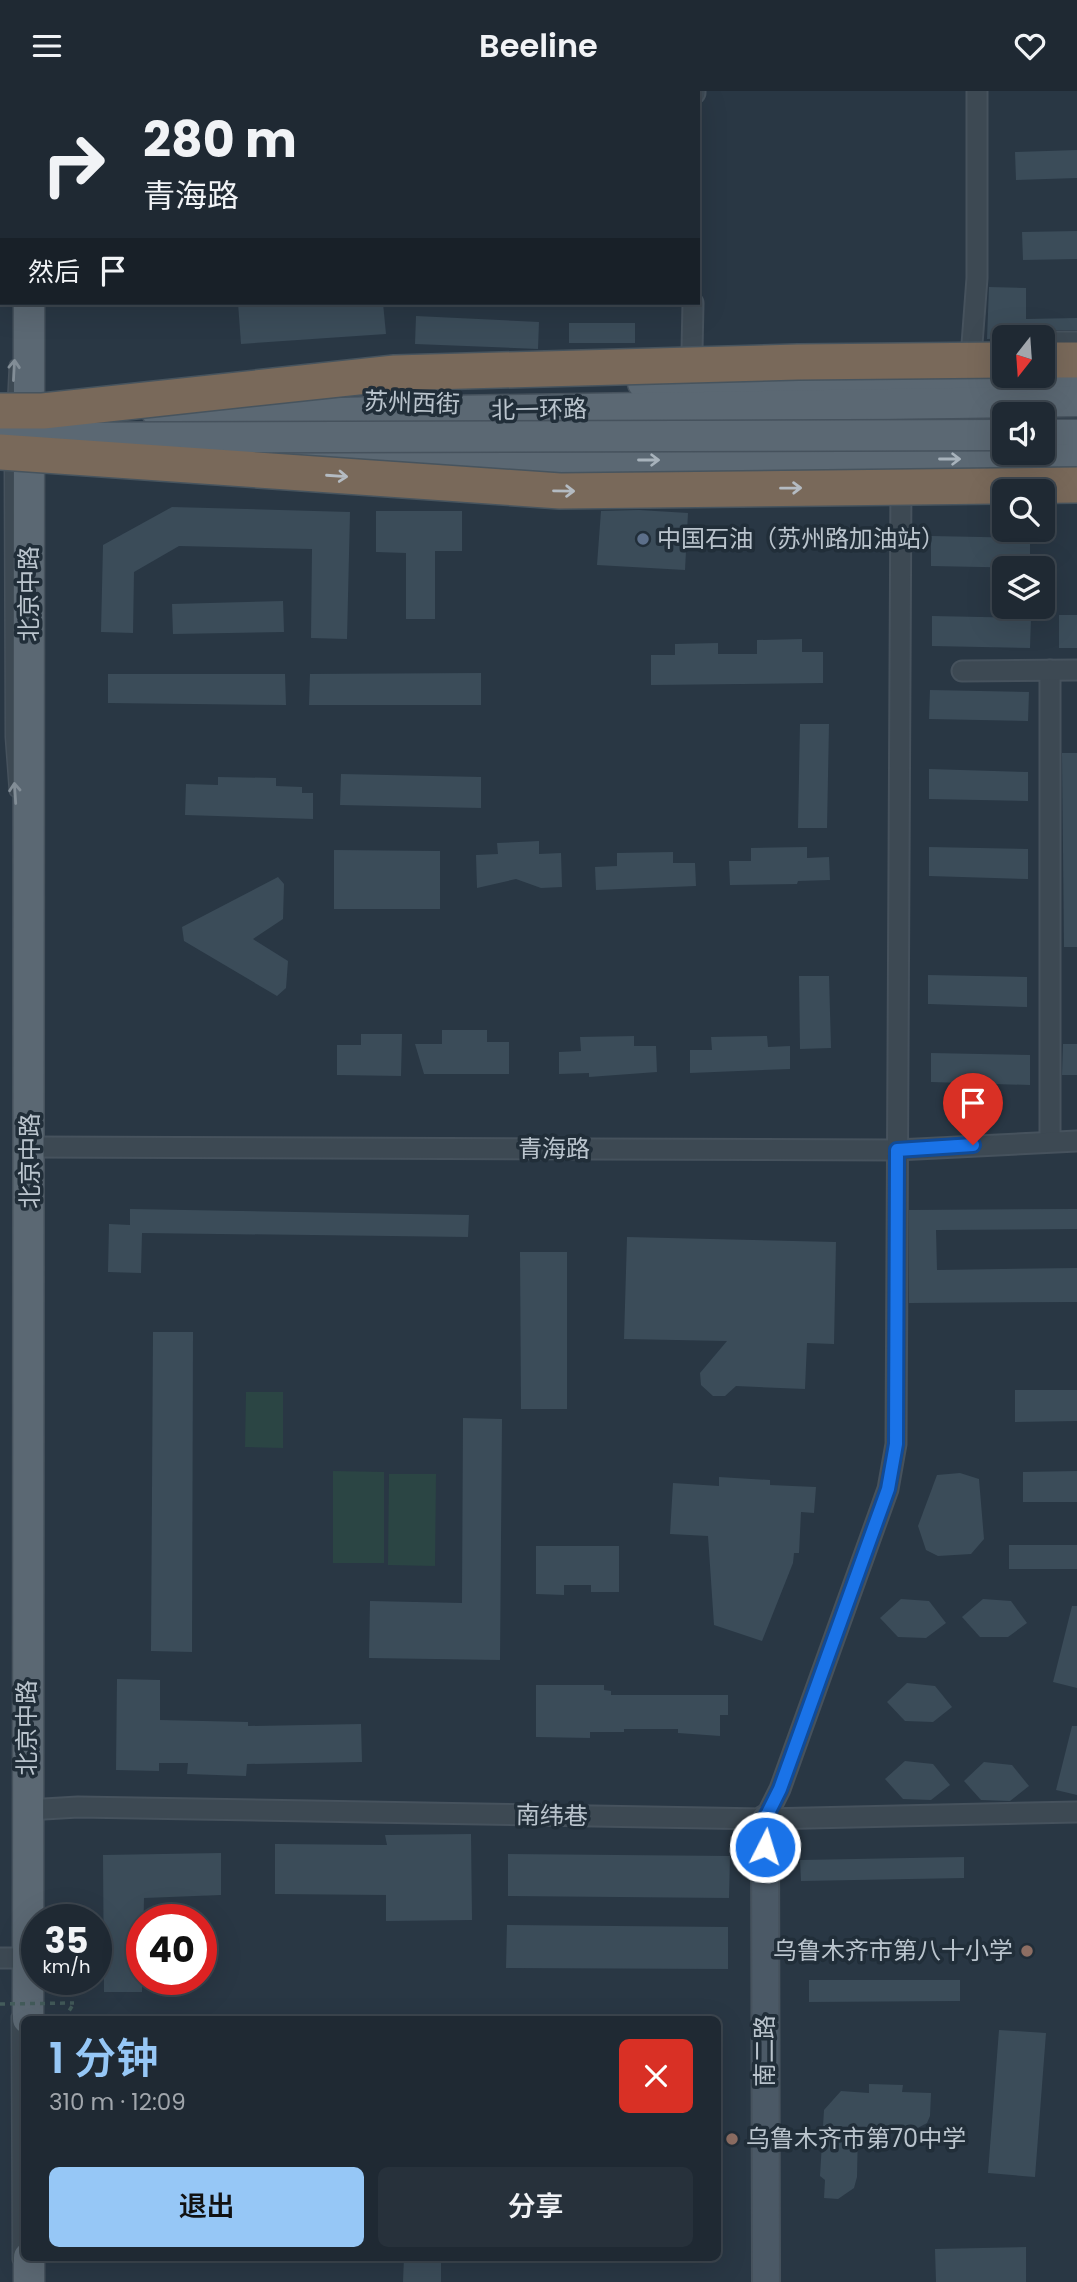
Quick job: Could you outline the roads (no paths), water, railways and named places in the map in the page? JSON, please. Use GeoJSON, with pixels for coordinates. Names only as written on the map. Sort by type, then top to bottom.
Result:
{"type":"FeatureCollection","features":[{"type":"Feature","properties":{"kind":"highway"},"geometry":{"type":"LineString","coordinates":[[1055,360],[1077,360]]}},
{"type":"Feature","properties":{"kind":"highway"},"geometry":{"type":"LineString","coordinates":[[17,406],[395,373],[798,362],[992,361]]}},
{"type":"Feature","properties":{"kind":"highway"},"geometry":{"type":"LineString","coordinates":[[8,447],[560,491],[1077,485]]}},
{"type":"Feature","properties":{"kind":"main road","name":"北京中路"},"geometry":{"type":"LineString","coordinates":[[27,2016],[15,1958],[27,1810],[30,1147],[8,447],[17,406],[29,305]]}},
{"type":"Feature","properties":{"kind":"main road"},"geometry":{"type":"LineString","coordinates":[[272,397],[397,388],[1077,379]]}},
{"type":"Feature","properties":{"kind":"main road","name":"苏州西街"},"geometry":{"type":"LineString","coordinates":[[17,406],[272,397],[442,405],[1077,395]]}},
{"type":"Feature","properties":{"kind":"main road","name":"北一环路"},"geometry":{"type":"LineString","coordinates":[[17,406],[331,413],[1077,401]]}},
{"type":"Feature","properties":{"kind":"main road"},"geometry":{"type":"LineString","coordinates":[[1055,431],[1077,429]]}},
{"type":"Feature","properties":{"kind":"main road","name":"苏州西街"},"geometry":{"type":"LineString","coordinates":[[8,447],[214,447],[992,433]]}},
{"type":"Feature","properties":{"kind":"main road","name":"北一环路"},"geometry":{"type":"LineString","coordinates":[[8,447],[992,433]]}},
{"type":"Feature","properties":{"kind":"main road"},"geometry":{"type":"LineString","coordinates":[[1055,433],[1077,435]]}},
{"type":"Feature","properties":{"kind":"main road"},"geometry":{"type":"LineString","coordinates":[[214,447],[507,461],[1077,459]]}},
{"type":"Feature","properties":{"kind":"main road","name":"南二路"},"geometry":{"type":"LineString","coordinates":[[765,1819],[766,2282]]}},
{"type":"Feature","properties":{"kind":"main road"},"geometry":{"type":"LineString","coordinates":[[29,2261],[29,2282]]}},
{"type":"Feature","properties":{"kind":"street"},"geometry":{"type":"LineString","coordinates":[[972,344],[977,278],[976,91]]}},
{"type":"Feature","properties":{"kind":"street"},"geometry":{"type":"LineString","coordinates":[[692,351],[693,305]]}},
{"type":"Feature","properties":{"kind":"street"},"geometry":{"type":"LineString","coordinates":[[1055,342],[1077,342]]}},
{"type":"Feature","properties":{"kind":"street"},"geometry":{"type":"LineString","coordinates":[[645,352],[992,344]]}},
{"type":"Feature","properties":{"kind":"street"},"geometry":{"type":"LineString","coordinates":[[765,1819],[780,1789],[888,1489],[896,1444],[901,459]]}},
{"type":"Feature","properties":{"kind":"street"},"geometry":{"type":"LineString","coordinates":[[1050,670],[1050,1140]]}},
{"type":"Feature","properties":{"kind":"street"},"geometry":{"type":"LineString","coordinates":[[961,671],[1077,670]]}},
{"type":"Feature","properties":{"kind":"street","name":"青海路"},"geometry":{"type":"LineString","coordinates":[[30,1147],[897,1150],[1050,1140],[1077,1141]]}},
{"type":"Feature","properties":{"kind":"street","name":"南纬巷"},"geometry":{"type":"LineString","coordinates":[[27,1810],[78,1807],[765,1819],[1077,1812]]}},
{"type":"Feature","properties":{"kind":"lane"},"geometry":{"type":"LineString","coordinates":[[15,353],[17,406]]}},
{"type":"Feature","properties":{"kind":"lane"},"geometry":{"type":"LineString","coordinates":[[8,447],[11,737],[15,803]]}},
{"type":"Feature","properties":{"kind":"lane"},"geometry":{"type":"LineString","coordinates":[[16,1719],[18,2282]]}},
{"type":"Feature","properties":{"kind":"place","name":"中国石油（苏州路加油站）"},"geometry":{"type":"Point","coordinates":[643,539]}},
{"type":"Feature","properties":{"kind":"place","name":"乌鲁木齐市第八十小学"},"geometry":{"type":"Point","coordinates":[1027,1951]}},
{"type":"Feature","properties":{"kind":"place","name":"乌鲁木齐市第70中学"},"geometry":{"type":"Point","coordinates":[732,2139]}}]}
